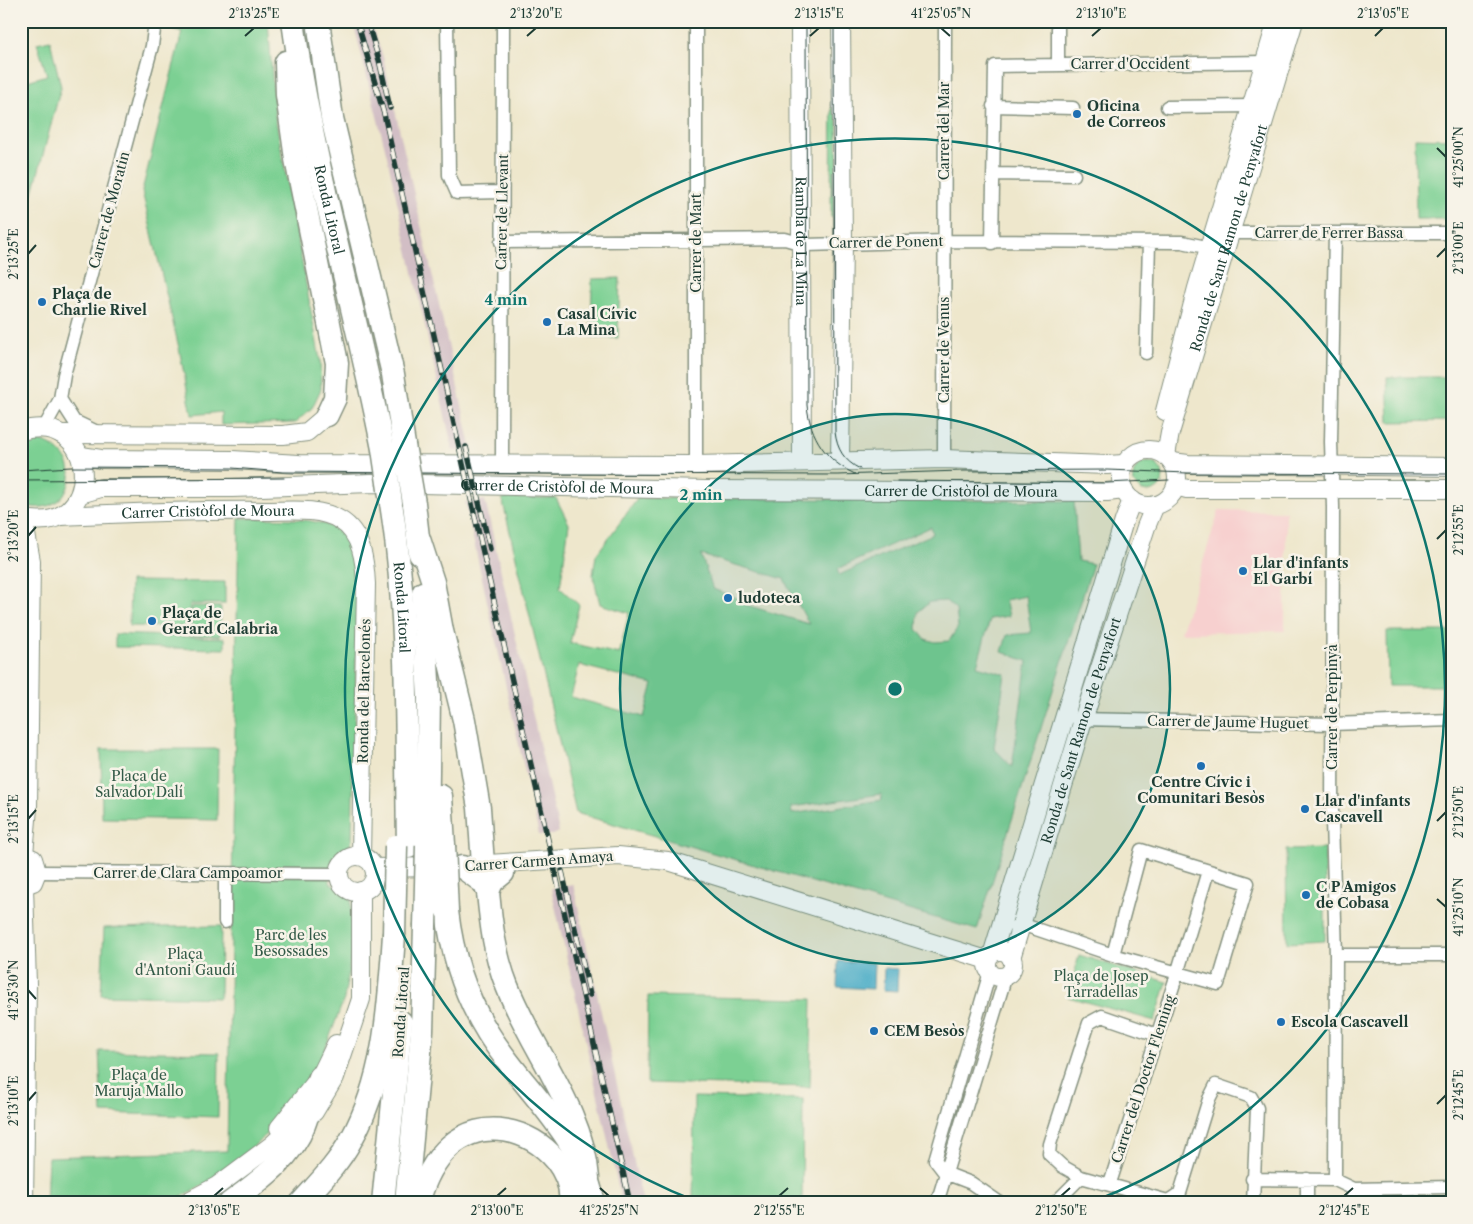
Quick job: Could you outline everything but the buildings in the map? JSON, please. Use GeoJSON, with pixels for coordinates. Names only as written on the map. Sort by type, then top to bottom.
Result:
{"type":"FeatureCollection","features":[{"type":"Feature","properties":{"kind":"highway"},"geometry":{"type":"LineString","coordinates":[[291,21],[286,66],[287,95],[306,212],[337,362],[335,398],[327,415]]}},
{"type":"Feature","properties":{"kind":"highway","name":"Ronda Litoral"},"geometry":{"type":"LineString","coordinates":[[291,21],[309,125],[358,330],[393,447],[414,503],[419,539],[429,698],[419,846],[408,929],[384,1200]]}},
{"type":"Feature","properties":{"kind":"highway","name":"Ronda Litoral"},"geometry":{"type":"LineString","coordinates":[[318,21],[332,118],[391,364],[393,447],[391,503],[404,613],[407,690],[406,744],[419,846]]}},
{"type":"Feature","properties":{"kind":"highway"},"geometry":{"type":"LineString","coordinates":[[419,539],[433,582],[444,640],[464,720],[480,808],[480,869],[488,892],[497,956],[507,985],[582,1142],[594,1203]]}},
{"type":"Feature","properties":{"kind":"highway"},"geometry":{"type":"LineString","coordinates":[[419,846],[447,911],[450,936],[458,967],[468,994],[487,1033],[571,1143],[588,1178]]}},
{"type":"Feature","properties":{"kind":"highway"},"geometry":{"type":"LineString","coordinates":[[301,1203],[333,1168],[351,1140],[374,1086],[408,929]]}},
{"type":"Feature","properties":{"kind":"highway","name":"Ronda Litoral"},"geometry":{"type":"LineString","coordinates":[[408,929],[422,1031],[410,1202]]}},
{"type":"Feature","properties":{"kind":"highway"},"geometry":{"type":"LineString","coordinates":[[230,1203],[266,1175],[281,1147],[294,1144],[320,1077]]}},
{"type":"Feature","properties":{"kind":"highway"},"geometry":{"type":"LineString","coordinates":[[410,1202],[431,1168],[450,1146],[476,1133],[497,1129],[519,1133],[532,1138],[547,1150],[566,1176],[570,1203]]}},
{"type":"Feature","properties":{"kind":"street","name":"Carrer de Moratin"},"geometry":{"type":"LineString","coordinates":[[44,428],[60,399],[62,383],[151,50],[155,21]]}},
{"type":"Feature","properties":{"kind":"street"},"geometry":{"type":"LineString","coordinates":[[447,21],[449,175],[457,193],[502,192]]}},
{"type":"Feature","properties":{"kind":"street","name":"Carrer de Llevant"},"geometry":{"type":"LineString","coordinates":[[502,463],[501,242],[504,21]]}},
{"type":"Feature","properties":{"kind":"street","name":"Carrer de Mart"},"geometry":{"type":"LineString","coordinates":[[696,21],[696,465]]}},
{"type":"Feature","properties":{"kind":"street","name":"Rambla de La Mina"},"geometry":{"type":"LineString","coordinates":[[800,21],[802,461]]}},
{"type":"Feature","properties":{"kind":"street"},"geometry":{"type":"LineString","coordinates":[[840,461],[843,243],[841,21]]}},
{"type":"Feature","properties":{"kind":"street","name":"Carrer del Mar"},"geometry":{"type":"LineString","coordinates":[[944,21],[945,241]]}},
{"type":"Feature","properties":{"kind":"street"},"geometry":{"type":"LineString","coordinates":[[1058,21],[1058,64]]}},
{"type":"Feature","properties":{"kind":"street","name":"Ronda de Sant Ramon de Penyafort"},"geometry":{"type":"LineString","coordinates":[[1165,456],[1159,434],[1197,288],[1211,248],[1277,21]]}},
{"type":"Feature","properties":{"kind":"street","name":"Ronda de Sant Ramon de Penyafort"},"geometry":{"type":"LineString","coordinates":[[1165,456],[1170,433],[1294,21]]}},
{"type":"Feature","properties":{"kind":"street","name":"Carrer d'Occident"},"geometry":{"type":"LineString","coordinates":[[993,106],[995,66],[1266,62]]}},
{"type":"Feature","properties":{"kind":"street"},"geometry":{"type":"LineString","coordinates":[[992,243],[993,106],[1073,108]]}},
{"type":"Feature","properties":{"kind":"street"},"geometry":{"type":"LineString","coordinates":[[1166,107],[1253,106]]}},
{"type":"Feature","properties":{"kind":"street"},"geometry":{"type":"LineString","coordinates":[[993,174],[1074,175]]}},
{"type":"Feature","properties":{"kind":"street"},"geometry":{"type":"LineString","coordinates":[[1211,248],[1230,233]]}},
{"type":"Feature","properties":{"kind":"street","name":"Carrer de Ferrer Bassa"},"geometry":{"type":"LineString","coordinates":[[1230,233],[1452,233]]}},
{"type":"Feature","properties":{"kind":"street","name":"Carrer de Perpinyà"},"geometry":{"type":"LineString","coordinates":[[1335,233],[1331,466],[1332,724],[1336,955],[1335,1180]]}},
{"type":"Feature","properties":{"kind":"street","name":"Carrer de Ponent"},"geometry":{"type":"LineString","coordinates":[[501,242],[785,239],[800,243],[945,241],[992,243],[1182,242],[1211,248]]}},
{"type":"Feature","properties":{"kind":"street","name":"Carrer de Venus"},"geometry":{"type":"LineString","coordinates":[[944,459],[945,241]]}},
{"type":"Feature","properties":{"kind":"street"},"geometry":{"type":"LineString","coordinates":[[1146,353],[1149,242]]}},
{"type":"Feature","properties":{"kind":"street"},"geometry":{"type":"LineString","coordinates":[[60,399],[74,421],[101,434]]}},
{"type":"Feature","properties":{"kind":"street"},"geometry":{"type":"LineString","coordinates":[[21,431],[44,428],[61,434],[283,435],[307,432],[317,426],[327,415]]}},
{"type":"Feature","properties":{"kind":"street"},"geometry":{"type":"LineString","coordinates":[[31,556],[40,532],[55,518],[72,507],[80,494],[84,474],[81,456],[73,444],[61,434]]}},
{"type":"Feature","properties":{"kind":"street"},"geometry":{"type":"LineString","coordinates":[[1165,456],[1176,468],[1176,486],[1166,501],[1155,505],[1142,505],[1128,495],[1121,473],[1124,464],[1137,452],[1146,450],[1165,456],[1331,466],[1452,467]]}},
{"type":"Feature","properties":{"kind":"street","name":"Carrer de Cristòfol de Moura"},"geometry":{"type":"LineString","coordinates":[[81,456],[101,459],[232,460],[299,464],[502,463],[696,465],[944,459],[1107,466],[1124,464]]}},
{"type":"Feature","properties":{"kind":"street","name":"Carrer de Cristòfol de Moura"},"geometry":{"type":"LineString","coordinates":[[80,494],[101,488],[227,488],[371,483],[707,490],[1107,492],[1128,495]]}},
{"type":"Feature","properties":{"kind":"street"},"geometry":{"type":"LineString","coordinates":[[1176,486],[1187,488],[1332,490],[1452,489]]}},
{"type":"Feature","properties":{"kind":"street","name":"Ronda de Sant Ramon de Penyafort"},"geometry":{"type":"LineString","coordinates":[[945,1173],[935,1160],[994,965],[1000,931],[1124,521],[1128,495]]}},
{"type":"Feature","properties":{"kind":"street","name":"Ronda de Sant Ramon de Penyafort"},"geometry":{"type":"LineString","coordinates":[[994,965],[1012,966],[1011,958],[1083,720],[1146,527],[1155,505]]}},
{"type":"Feature","properties":{"kind":"street","name":"Carrer Cristòfol de Moura"},"geometry":{"type":"LineString","coordinates":[[55,518],[206,510],[302,512],[326,513],[342,521],[350,529]]}},
{"type":"Feature","properties":{"kind":"street"},"geometry":{"type":"LineString","coordinates":[[24,1203],[27,984],[22,886],[33,882],[37,872],[36,863],[23,854],[28,815],[31,556],[22,518],[39,521],[55,518]]}},
{"type":"Feature","properties":{"kind":"street","name":"Ronda del Barcelonés"},"geometry":{"type":"LineString","coordinates":[[350,529],[365,561],[366,584],[361,856]]}},
{"type":"Feature","properties":{"kind":"street","name":"Carrer de Jaume Huguet"},"geometry":{"type":"LineString","coordinates":[[1064,719],[1332,724],[1452,720]]}},
{"type":"Feature","properties":{"kind":"street"},"geometry":{"type":"LineString","coordinates":[[1000,931],[1022,924],[1113,955],[1218,984],[1248,884],[1141,850],[1113,955]]}},
{"type":"Feature","properties":{"kind":"street"},"geometry":{"type":"LineString","coordinates":[[306,1117],[314,1112],[335,1077],[361,999],[360,970],[369,880],[368,860],[361,856],[346,859],[341,864],[339,874],[343,885],[348,889],[369,880]]}},
{"type":"Feature","properties":{"kind":"street","name":"Carrer Carmen Amaya"},"geometry":{"type":"LineString","coordinates":[[369,880],[635,857],[668,861],[994,965]]}},
{"type":"Feature","properties":{"kind":"street","name":"Carrer del Doctor Fleming"},"geometry":{"type":"LineString","coordinates":[[1110,1184],[1208,871]]}},
{"type":"Feature","properties":{"kind":"street","name":"Carrer de Clara Campoamor"},"geometry":{"type":"LineString","coordinates":[[37,872],[339,874]]}},
{"type":"Feature","properties":{"kind":"street"},"geometry":{"type":"LineString","coordinates":[[225,874],[225,922]]}},
{"type":"Feature","properties":{"kind":"street"},"geometry":{"type":"LineString","coordinates":[[1336,955],[1452,955]]}},
{"type":"Feature","properties":{"kind":"street"},"geometry":{"type":"LineString","coordinates":[[249,1163],[320,1077],[331,1057],[347,1014],[360,970]]}},
{"type":"Feature","properties":{"kind":"street"},"geometry":{"type":"LineString","coordinates":[[1157,1035],[1102,1016],[1089,1023],[1050,1144],[1049,1154],[1062,1166],[1081,1177],[1168,1201],[1180,1193],[1214,1086],[1243,1092],[1251,1097],[1257,1108],[1252,1203]]}},
{"type":"Feature","properties":{"kind":"street"},"geometry":{"type":"LineString","coordinates":[[24,1100],[35,1117],[34,1203]]}},
{"type":"Feature","properties":{"kind":"street"},"geometry":{"type":"LineString","coordinates":[[185,1203],[217,1186],[249,1163],[281,1147]]}},
{"type":"Feature","properties":{"kind":"street"},"geometry":{"type":"LineString","coordinates":[[937,1203],[945,1173],[971,1183],[1000,1203]]}},
{"type":"Feature","properties":{"kind":"street"},"geometry":{"type":"LineString","coordinates":[[1055,1203],[1081,1177]]}},
{"type":"Feature","properties":{"kind":"street"},"geometry":{"type":"LineString","coordinates":[[1252,1179],[1335,1180],[1354,1189],[1452,1187]]}},
{"type":"Feature","properties":{"kind":"street"},"geometry":{"type":"LineString","coordinates":[[1307,1179],[1307,1203]]}},
{"type":"Feature","properties":{"kind":"street"},"geometry":{"type":"LineString","coordinates":[[1354,1189],[1354,1203]]}},
{"type":"Feature","properties":{"kind":"shaded area"},"geometry":{"type":"Polygon","coordinates":[[[353,21],[370,21],[383,57],[472,450],[467,452],[453,451],[387,156],[353,21]]]}},
{"type":"Feature","properties":{"kind":"shaded area"},"geometry":{"type":"Polygon","coordinates":[[[485,500],[559,832],[553,835],[539,835],[465,502],[485,500]]]}},
{"type":"Feature","properties":{"kind":"shaded area","name":"Llar d'infants El Garbí"},"geometry":{"type":"Polygon","coordinates":[[[1219,510],[1286,511],[1285,631],[1181,633],[1219,510]]]}},
{"type":"Feature","properties":{"kind":"shaded area"},"geometry":{"type":"Polygon","coordinates":[[[573,884],[643,1203],[622,1203],[551,888],[573,884]]]}},
{"type":"Feature","properties":{"kind":"green space"},"geometry":{"type":"Polygon","coordinates":[[[170,21],[268,21],[275,115],[320,360],[321,389],[312,408],[295,423],[221,425],[221,412],[192,415],[179,348],[142,191],[182,32],[169,28],[170,21]]]}},
{"type":"Feature","properties":{"kind":"green space"},"geometry":{"type":"Polygon","coordinates":[[[50,40],[61,87],[27,215],[21,216],[21,83],[47,75],[37,43],[50,40]]]}},
{"type":"Feature","properties":{"kind":"green space"},"geometry":{"type":"Polygon","coordinates":[[[832,62],[837,62],[838,217],[831,217],[832,62]]]}},
{"type":"Feature","properties":{"kind":"green space"},"geometry":{"type":"Polygon","coordinates":[[[1415,138],[1452,139],[1452,219],[1416,219],[1415,138]]]}},
{"type":"Feature","properties":{"kind":"green space"},"geometry":{"type":"Polygon","coordinates":[[[620,278],[618,338],[591,338],[592,279],[620,278]]]}},
{"type":"Feature","properties":{"kind":"green space"},"geometry":{"type":"Polygon","coordinates":[[[1387,377],[1452,377],[1452,421],[1389,422],[1387,377]]]}},
{"type":"Feature","properties":{"kind":"green space"},"geometry":{"type":"Polygon","coordinates":[[[39,441],[56,449],[66,459],[70,472],[69,485],[62,496],[52,504],[38,507],[21,504],[21,445],[39,441]]]}},
{"type":"Feature","properties":{"kind":"green space"},"geometry":{"type":"Polygon","coordinates":[[[1148,462],[1158,467],[1163,477],[1158,487],[1148,492],[1138,487],[1133,477],[1138,467],[1148,462]]]}},
{"type":"Feature","properties":{"kind":"green space"},"geometry":{"type":"Polygon","coordinates":[[[502,498],[556,498],[569,524],[560,588],[579,605],[570,643],[619,654],[629,613],[600,604],[593,575],[596,555],[638,498],[1074,501],[1078,561],[1093,564],[977,930],[576,813],[502,498]],[[931,527],[837,569],[839,575],[933,534],[931,527]],[[701,555],[713,589],[740,599],[740,603],[809,624],[784,579],[701,555]],[[1026,596],[1005,600],[1009,616],[990,619],[977,666],[1005,674],[994,748],[1012,767],[1027,661],[1002,652],[1007,635],[1031,633],[1026,596]],[[946,601],[930,602],[918,612],[917,629],[925,639],[935,642],[949,641],[958,627],[956,610],[946,601]],[[579,665],[571,697],[644,717],[653,684],[579,665]],[[881,794],[791,807],[792,814],[882,800],[881,794]]]}},
{"type":"Feature","properties":{"kind":"green space","name":"Parc de les Besossades"},"geometry":{"type":"Polygon","coordinates":[[[239,518],[311,521],[332,527],[338,530],[346,539],[358,569],[352,840],[349,848],[333,859],[329,882],[351,898],[352,951],[344,999],[319,1065],[282,1119],[250,1150],[213,1180],[171,1202],[46,1203],[48,1157],[227,1151],[239,518]]]}},
{"type":"Feature","properties":{"kind":"green space"},"geometry":{"type":"Polygon","coordinates":[[[130,581],[225,582],[225,604],[190,604],[190,627],[129,626],[130,581]]]}},
{"type":"Feature","properties":{"kind":"green space"},"geometry":{"type":"Polygon","coordinates":[[[192,606],[221,607],[220,636],[191,635],[192,606]]]}},
{"type":"Feature","properties":{"kind":"green space"},"geometry":{"type":"Polygon","coordinates":[[[1387,631],[1452,631],[1452,686],[1388,686],[1387,631]]]}},
{"type":"Feature","properties":{"kind":"green space"},"geometry":{"type":"Polygon","coordinates":[[[115,634],[225,638],[225,649],[115,647],[115,634]]]}},
{"type":"Feature","properties":{"kind":"green space","name":"Plaça de Salvador Dalí"},"geometry":{"type":"Polygon","coordinates":[[[101,749],[218,749],[217,820],[102,818],[101,749]]]}},
{"type":"Feature","properties":{"kind":"green space","name":"C P Amigos de Cobasa"},"geometry":{"type":"Polygon","coordinates":[[[1325,849],[1325,941],[1287,943],[1286,850],[1325,849]]]}},
{"type":"Feature","properties":{"kind":"green space","name":"Plaça d'Antoni Gaudí"},"geometry":{"type":"Polygon","coordinates":[[[221,926],[220,998],[101,995],[104,928],[221,926]]]}},
{"type":"Feature","properties":{"kind":"green space","name":"Plaça de Josep Tarradellas"},"geometry":{"type":"Polygon","coordinates":[[[1079,955],[1167,982],[1155,1021],[1068,997],[1079,955]]]}},
{"type":"Feature","properties":{"kind":"green space"},"geometry":{"type":"Polygon","coordinates":[[[648,996],[812,999],[810,1087],[647,1083],[648,996]]]}},
{"type":"Feature","properties":{"kind":"green space","name":"Plaça de Maruja Mallo"},"geometry":{"type":"Polygon","coordinates":[[[99,1051],[219,1053],[218,1117],[102,1113],[99,1051]]]}},
{"type":"Feature","properties":{"kind":"green space"},"geometry":{"type":"Polygon","coordinates":[[[694,1097],[803,1099],[802,1203],[693,1203],[694,1097]]]}},
{"type":"Feature","properties":{"kind":"water"},"geometry":{"type":"Polygon","coordinates":[[[838,961],[874,963],[873,989],[837,987],[838,961]]]}},
{"type":"Feature","properties":{"kind":"water"},"geometry":{"type":"Polygon","coordinates":[[[884,968],[898,969],[897,991],[883,990],[884,968]]]}},
{"type":"Feature","properties":{"kind":"tram line"},"geometry":{"type":"LineString","coordinates":[[806,21],[807,405],[812,427],[821,447],[836,462],[855,474]]}},
{"type":"Feature","properties":{"kind":"tram line"},"geometry":{"type":"LineString","coordinates":[[834,21],[835,432],[842,454],[854,466],[860,469]]}},
{"type":"Feature","properties":{"kind":"tram line"},"geometry":{"type":"LineString","coordinates":[[21,470],[71,467],[232,468],[283,472],[556,474],[838,475],[960,471],[1107,470],[1188,473],[1452,474]]}},
{"type":"Feature","properties":{"kind":"tram line"},"geometry":{"type":"LineString","coordinates":[[21,480],[284,478]]}},
{"type":"Feature","properties":{"kind":"tram line"},"geometry":{"type":"LineString","coordinates":[[897,481],[1107,483],[1169,480]]}},
{"type":"Feature","properties":{"kind":"railway"},"geometry":{"type":"LineString","coordinates":[[357,21],[384,114],[630,1203]]}},
{"type":"Feature","properties":{"kind":"railway"},"geometry":{"type":"LineString","coordinates":[[367,21],[379,60],[390,108]]}},
{"type":"Feature","properties":{"kind":"railway"},"geometry":{"type":"LineString","coordinates":[[466,447],[490,549]]}},
{"type":"Feature","properties":{"kind":"railway"},"geometry":{"type":"LineString","coordinates":[[562,871],[590,995]]}},
{"type":"Feature","properties":{"kind":"place","name":"Oficina de Correos"},"geometry":{"type":"Point","coordinates":[1077,114]}},
{"type":"Feature","properties":{"kind":"place","name":"Plaça de Charlie Rivel"},"geometry":{"type":"Point","coordinates":[42,302]}},
{"type":"Feature","properties":{"kind":"place","name":"Casal Cívic La Mina"},"geometry":{"type":"Point","coordinates":[547,322]}},
{"type":"Feature","properties":{"kind":"place","name":"Llar d'infants El Garbí"},"geometry":{"type":"Point","coordinates":[1243,571]}},
{"type":"Feature","properties":{"kind":"place","name":"ludoteca"},"geometry":{"type":"Point","coordinates":[728,598]}},
{"type":"Feature","properties":{"kind":"place","name":"Plaça de Gerard Calabria"},"geometry":{"type":"Point","coordinates":[152,621]}},
{"type":"Feature","properties":{"kind":"place","name":"Centre Cívic i Comunitari Besòs"},"geometry":{"type":"Point","coordinates":[1201,766]}},
{"type":"Feature","properties":{"kind":"place","name":"Llar d'infants Cascavell"},"geometry":{"type":"Point","coordinates":[1305,809]}},
{"type":"Feature","properties":{"kind":"place","name":"C P Amigos de Cobasa"},"geometry":{"type":"Point","coordinates":[1306,895]}},
{"type":"Feature","properties":{"kind":"place","name":"Escola Cascavell"},"geometry":{"type":"Point","coordinates":[1281,1022]}},
{"type":"Feature","properties":{"kind":"place","name":"CEM Besòs"},"geometry":{"type":"Point","coordinates":[874,1031]}}]}
